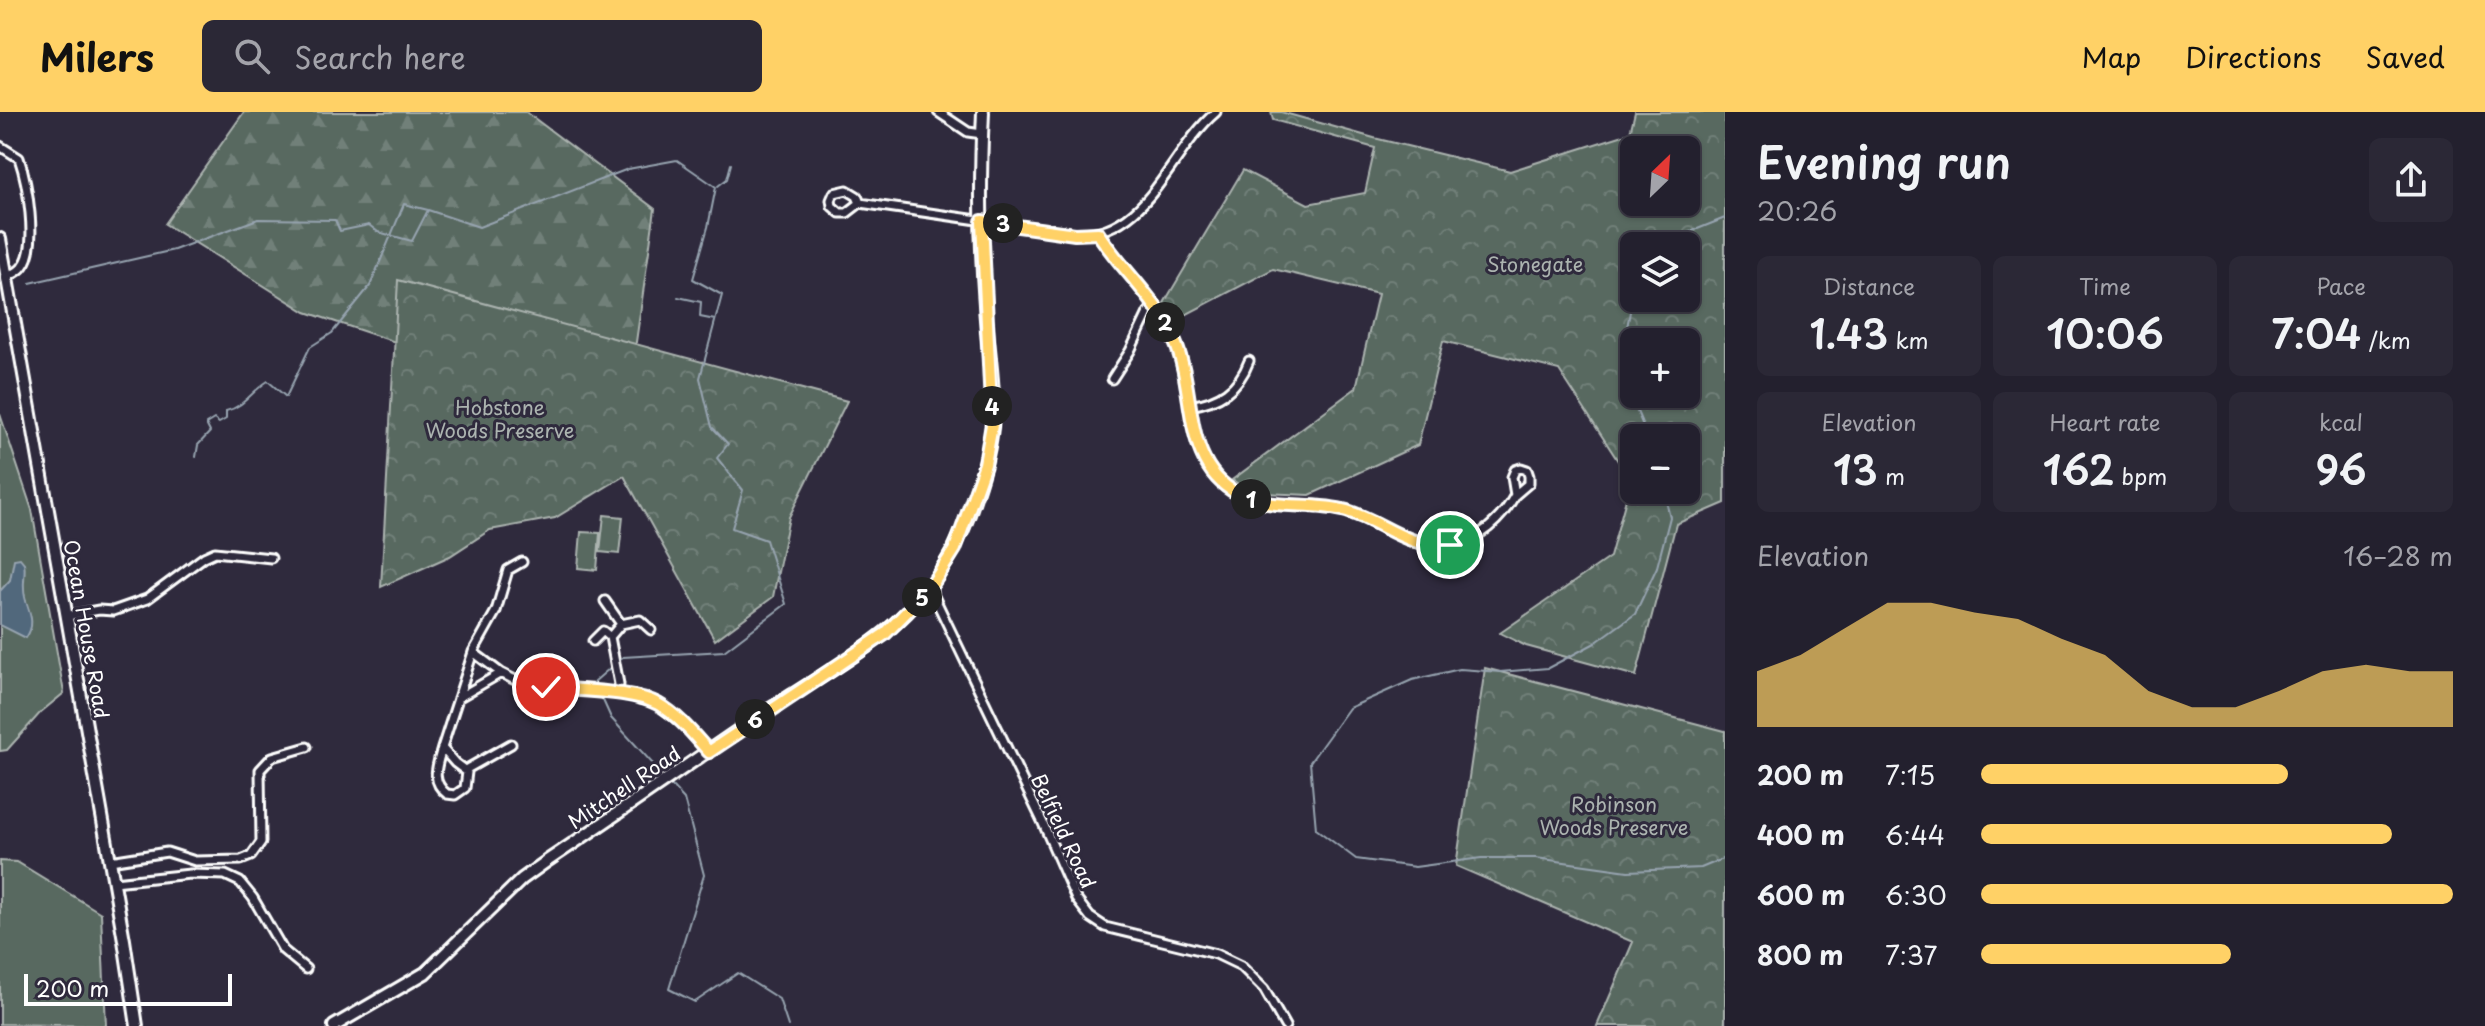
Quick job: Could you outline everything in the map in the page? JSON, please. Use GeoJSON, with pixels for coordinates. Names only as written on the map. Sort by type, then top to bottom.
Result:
{"type":"FeatureCollection","features":[{"type":"Feature","properties":{"kind":"street"},"geometry":{"type":"LineString","coordinates":[[938,112],[968,132],[982,134]]}},
{"type":"Feature","properties":{"kind":"street","name":"Mitchell Road"},"geometry":{"type":"LineString","coordinates":[[334,1026],[425,973],[522,879],[781,701],[868,647],[908,613],[930,588],[962,535],[981,480],[990,441],[992,394],[982,221],[983,112]]}},
{"type":"Feature","properties":{"kind":"street"},"geometry":{"type":"LineString","coordinates":[[860,203],[1075,234],[1098,233],[1120,224],[1138,210],[1197,131],[1216,112]]}},
{"type":"Feature","properties":{"kind":"street"},"geometry":{"type":"LineString","coordinates":[[0,146],[19,158],[30,231],[26,262],[16,273],[7,277]]}},
{"type":"Feature","properties":{"kind":"street"},"geometry":{"type":"LineString","coordinates":[[1098,233],[1155,304],[1176,345],[1202,457],[1213,474],[1227,487],[1249,499],[1348,512],[1402,538],[1433,546],[1453,545],[1479,534],[1498,520],[1515,495]]}},
{"type":"Feature","properties":{"kind":"street","name":"Ocean House Road"},"geometry":{"type":"LineString","coordinates":[[0,239],[114,882],[133,1025]]}},
{"type":"Feature","properties":{"kind":"street"},"geometry":{"type":"LineString","coordinates":[[1112,379],[1155,304]]}},
{"type":"Feature","properties":{"kind":"street"},"geometry":{"type":"LineString","coordinates":[[1190,406],[1225,395],[1241,379],[1249,361]]}},
{"type":"Feature","properties":{"kind":"street"},"geometry":{"type":"LineString","coordinates":[[67,616],[99,610],[113,611],[147,599],[215,552],[271,558]]}},
{"type":"Feature","properties":{"kind":"street"},"geometry":{"type":"LineString","coordinates":[[442,748],[465,770],[467,781],[462,791],[455,795],[442,791],[435,777],[442,748],[473,652],[496,611],[508,570],[522,562]]}},
{"type":"Feature","properties":{"kind":"street","name":"Belfield Road"},"geometry":{"type":"LineString","coordinates":[[930,588],[1076,899],[1090,917],[1105,927],[1216,954],[1241,966],[1264,989],[1285,1026]]}},
{"type":"Feature","properties":{"kind":"street"},"geometry":{"type":"LineString","coordinates":[[605,601],[621,624]]}},
{"type":"Feature","properties":{"kind":"street"},"geometry":{"type":"LineString","coordinates":[[610,637],[621,624],[640,620],[651,630]]}},
{"type":"Feature","properties":{"kind":"street"},"geometry":{"type":"LineString","coordinates":[[593,641],[603,631],[610,637],[618,693]]}},
{"type":"Feature","properties":{"kind":"street"},"geometry":{"type":"LineString","coordinates":[[473,652],[501,673],[525,685],[618,693],[657,703],[683,723],[709,752]]}},
{"type":"Feature","properties":{"kind":"street"},"geometry":{"type":"LineString","coordinates":[[458,698],[501,673]]}},
{"type":"Feature","properties":{"kind":"street"},"geometry":{"type":"LineString","coordinates":[[465,770],[511,744]]}},
{"type":"Feature","properties":{"kind":"street"},"geometry":{"type":"LineString","coordinates":[[110,861],[167,852],[195,861],[241,860],[251,856],[261,842],[260,770],[272,757],[307,747]]}},
{"type":"Feature","properties":{"kind":"street"},"geometry":{"type":"LineString","coordinates":[[114,882],[200,873],[225,875],[240,882],[253,898],[283,950],[306,969]]}},
{"type":"Feature","properties":{"kind":"green space"},"geometry":{"type":"Polygon","coordinates":[[[244,112],[526,112],[655,209],[625,419],[306,312],[165,224],[244,112]]]}},
{"type":"Feature","properties":{"kind":"green space","name":"Stonegate"},"geometry":{"type":"Polygon","coordinates":[[[1271,112],[1510,171],[1620,136],[1620,216],[1700,216],[1700,136],[1621,136],[1630,133],[1635,112],[1725,112],[1725,503],[1676,524],[1636,676],[1526,646],[1500,633],[1610,557],[1625,504],[1700,504],[1700,424],[1620,424],[1620,464],[1559,370],[1443,341],[1418,445],[1310,495],[1263,493],[1247,489],[1232,480],[1356,388],[1378,294],[1273,269],[1174,321],[1164,303],[1243,170],[1308,204],[1365,193],[1375,148],[1273,120],[1271,112]]]}},
{"type":"Feature","properties":{"kind":"green space","name":"Hobstone Woods Preserve"},"geometry":{"type":"Polygon","coordinates":[[[398,280],[847,401],[789,517],[773,597],[715,640],[624,476],[555,518],[490,530],[450,556],[381,587],[398,280]]]}},
{"type":"Feature","properties":{"kind":"green space"},"geometry":{"type":"Polygon","coordinates":[[[0,414],[32,510],[64,693],[41,712],[7,750],[0,751],[0,414]]]}},
{"type":"Feature","properties":{"kind":"green space"},"geometry":{"type":"Polygon","coordinates":[[[604,515],[623,517],[619,554],[600,552],[604,515]]]}},
{"type":"Feature","properties":{"kind":"green space"},"geometry":{"type":"Polygon","coordinates":[[[581,532],[600,533],[597,570],[578,568],[581,532]]]}},
{"type":"Feature","properties":{"kind":"green space","name":"Robinson Woods Preserve"},"geometry":{"type":"Polygon","coordinates":[[[1485,668],[1725,731],[1725,1026],[1597,1026],[1633,942],[1456,866],[1485,668]]]}},
{"type":"Feature","properties":{"kind":"green space"},"geometry":{"type":"Polygon","coordinates":[[[0,861],[17,862],[101,913],[106,1026],[0,1024],[0,861]]]}},
{"type":"Feature","properties":{"kind":"water"},"geometry":{"type":"Polygon","coordinates":[[[20,558],[24,563],[25,595],[31,619],[26,638],[0,625],[0,591],[10,580],[14,559],[20,558]]]}},
{"type":"Feature","properties":{"kind":"waterway"},"geometry":{"type":"LineString","coordinates":[[196,457],[198,445],[210,432],[206,424],[214,419],[219,423],[226,419],[226,411],[238,406],[268,381],[286,397],[310,347],[332,333],[370,286],[404,204],[479,227],[628,169],[677,160],[716,187],[693,279],[722,295],[700,378],[712,427],[728,444],[717,458],[743,490],[732,528],[766,540],[786,604],[724,651],[620,659]]}},
{"type":"Feature","properties":{"kind":"waterway"},"geometry":{"type":"LineString","coordinates":[[718,186],[727,179],[731,164]]}},
{"type":"Feature","properties":{"kind":"waterway"},"geometry":{"type":"LineString","coordinates":[[30,283],[174,250],[258,219],[335,220],[340,231],[369,225],[378,232],[412,241],[428,210]]}},
{"type":"Feature","properties":{"kind":"waterway"},"geometry":{"type":"LineString","coordinates":[[1690,232],[1725,218]]}},
{"type":"Feature","properties":{"kind":"waterway"},"geometry":{"type":"LineString","coordinates":[[678,297],[701,302],[700,317],[715,320]]}},
{"type":"Feature","properties":{"kind":"waterway"},"geometry":{"type":"LineString","coordinates":[[1630,312],[1622,355],[1629,392],[1642,424]]}},
{"type":"Feature","properties":{"kind":"waterway"},"geometry":{"type":"LineString","coordinates":[[1667,504],[1670,517],[1657,567],[1635,614],[1595,643],[1548,668],[1500,672],[1460,669],[1412,680],[1349,708],[1310,762],[1316,829],[1356,859],[1415,867],[1481,858],[1536,858],[1628,871],[1701,868],[1725,858]]}},
{"type":"Feature","properties":{"kind":"waterway"},"geometry":{"type":"LineString","coordinates":[[597,687],[594,682],[610,668]]}},
{"type":"Feature","properties":{"kind":"waterway"},"geometry":{"type":"LineString","coordinates":[[602,698],[611,718],[663,775]]}},
{"type":"Feature","properties":{"kind":"waterway"},"geometry":{"type":"LineString","coordinates":[[671,785],[684,799],[704,875],[669,989],[695,1002],[738,973],[779,999],[788,1026]]}},
{"type":"Feature","properties":{"kind":"route"},"geometry":{"type":"LineString","coordinates":[[546,687],[618,693],[657,703],[683,723],[709,752],[781,701],[868,647],[914,607],[944,569],[962,535],[990,441],[992,394],[982,221],[1075,234],[1098,233],[1155,304],[1168,326],[1183,364],[1196,444],[1213,474],[1227,487],[1262,502],[1330,507],[1348,512],[1420,544],[1450,545]]}}]}
